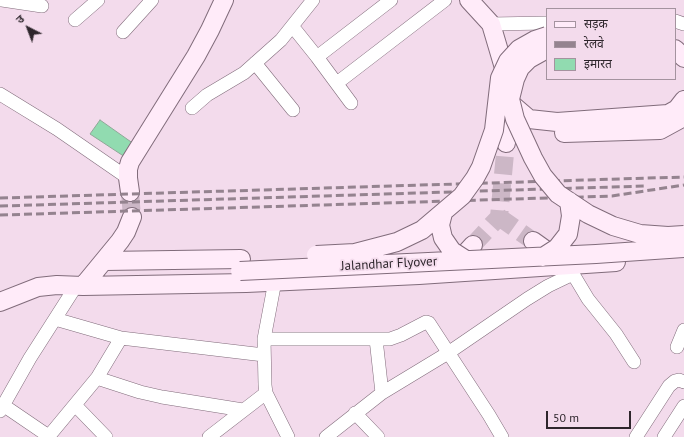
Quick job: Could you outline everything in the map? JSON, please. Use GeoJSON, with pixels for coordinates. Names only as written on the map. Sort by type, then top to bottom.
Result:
{"type":"FeatureCollection","features":[{"type":"Feature","properties":{"kind":"main road"},"geometry":{"type":"LineString","coordinates":[[129,185],[128,169],[130,162],[196,56],[224,0]]}},
{"type":"Feature","properties":{"kind":"main road"},"geometry":{"type":"LineString","coordinates":[[469,0],[491,24],[507,78],[508,101],[506,134],[530,131],[552,133],[660,130],[676,116],[677,109],[684,100]]}},
{"type":"Feature","properties":{"kind":"main road","name":"Jalandhar Flyover"},"geometry":{"type":"LineString","coordinates":[[84,282],[355,253],[397,242],[422,230],[462,196],[481,167],[494,130],[500,78],[508,61],[519,49],[535,40],[546,36]]}},
{"type":"Feature","properties":{"kind":"main road"},"geometry":{"type":"LineString","coordinates":[[546,50],[529,59],[520,68],[515,79],[510,99],[514,119],[543,176],[558,194],[588,214],[613,226],[640,234],[668,236],[684,235]]}},
{"type":"Feature","properties":{"kind":"main road"},"geometry":{"type":"LineString","coordinates":[[676,50],[684,58]]}},
{"type":"Feature","properties":{"kind":"main road"},"geometry":{"type":"LineString","coordinates":[[508,101],[529,119],[557,122],[676,116]]}},
{"type":"Feature","properties":{"kind":"main road"},"geometry":{"type":"LineString","coordinates":[[543,257],[558,248],[568,234],[571,216],[568,201]]}},
{"type":"Feature","properties":{"kind":"main road"},"geometry":{"type":"LineString","coordinates":[[443,213],[440,225],[443,238],[452,251],[469,253]]}},
{"type":"Feature","properties":{"kind":"main road"},"geometry":{"type":"LineString","coordinates":[[84,282],[105,261],[126,232],[132,217]]}},
{"type":"Feature","properties":{"kind":"main road"},"geometry":{"type":"LineString","coordinates":[[533,241],[570,268]]}},
{"type":"Feature","properties":{"kind":"main road","name":"Jalandhar Flyover"},"geometry":{"type":"LineString","coordinates":[[105,261],[241,265],[469,253],[543,257],[684,248]]}},
{"type":"Feature","properties":{"kind":"main road"},"geometry":{"type":"LineString","coordinates":[[447,273],[469,253]]}},
{"type":"Feature","properties":{"kind":"main road"},"geometry":{"type":"LineString","coordinates":[[0,302],[38,288],[84,282],[275,281],[570,268],[684,257]]}},
{"type":"Feature","properties":{"kind":"street"},"geometry":{"type":"LineString","coordinates":[[2,0],[21,1],[42,6]]}},
{"type":"Feature","properties":{"kind":"street"},"geometry":{"type":"LineString","coordinates":[[75,20],[98,0]]}},
{"type":"Feature","properties":{"kind":"street"},"geometry":{"type":"LineString","coordinates":[[124,32],[152,0]]}},
{"type":"Feature","properties":{"kind":"street"},"geometry":{"type":"LineString","coordinates":[[192,108],[207,95],[232,81],[281,40],[293,27],[313,0]]}},
{"type":"Feature","properties":{"kind":"street"},"geometry":{"type":"LineString","coordinates":[[317,57],[390,0]]}},
{"type":"Feature","properties":{"kind":"street"},"geometry":{"type":"LineString","coordinates":[[337,83],[446,0]]}},
{"type":"Feature","properties":{"kind":"street"},"geometry":{"type":"LineString","coordinates":[[491,24],[546,23]]}},
{"type":"Feature","properties":{"kind":"street"},"geometry":{"type":"LineString","coordinates":[[293,27],[337,83],[350,103]]}},
{"type":"Feature","properties":{"kind":"street"},"geometry":{"type":"LineString","coordinates":[[255,63],[293,110]]}},
{"type":"Feature","properties":{"kind":"street"},"geometry":{"type":"LineString","coordinates":[[0,94],[57,129],[129,185]]}},
{"type":"Feature","properties":{"kind":"street"},"geometry":{"type":"LineString","coordinates":[[326,437],[382,393],[448,353],[527,299],[554,283],[570,268],[588,299],[616,334],[634,362]]}},
{"type":"Feature","properties":{"kind":"street"},"geometry":{"type":"LineString","coordinates":[[275,281],[264,339],[264,375],[266,393],[288,437]]}},
{"type":"Feature","properties":{"kind":"street"},"geometry":{"type":"LineString","coordinates":[[84,282],[55,319],[2,404],[44,435],[75,405],[97,378],[121,338]]}},
{"type":"Feature","properties":{"kind":"street"},"geometry":{"type":"LineString","coordinates":[[55,319],[121,338],[264,355]]}},
{"type":"Feature","properties":{"kind":"street"},"geometry":{"type":"LineString","coordinates":[[264,339],[390,339],[428,322],[502,437]]}},
{"type":"Feature","properties":{"kind":"street"},"geometry":{"type":"LineString","coordinates":[[677,346],[684,330]]}},
{"type":"Feature","properties":{"kind":"street"},"geometry":{"type":"LineString","coordinates":[[376,339],[382,393]]}},
{"type":"Feature","properties":{"kind":"street"},"geometry":{"type":"LineString","coordinates":[[97,378],[140,392],[162,397],[243,410]]}},
{"type":"Feature","properties":{"kind":"street"},"geometry":{"type":"LineString","coordinates":[[636,437],[669,386],[675,381],[679,380],[684,382]]}},
{"type":"Feature","properties":{"kind":"street"},"geometry":{"type":"LineString","coordinates":[[209,437],[266,393]]}},
{"type":"Feature","properties":{"kind":"street"},"geometry":{"type":"LineString","coordinates":[[75,405],[106,437]]}},
{"type":"Feature","properties":{"kind":"street"},"geometry":{"type":"LineString","coordinates":[[664,437],[684,406]]}},
{"type":"Feature","properties":{"kind":"street"},"geometry":{"type":"LineString","coordinates":[[355,413],[378,437]]}},
{"type":"Feature","properties":{"kind":"building"},"geometry":{"type":"Polygon","coordinates":[[[100,120],[134,144],[125,157],[90,134],[100,120]]]}},
{"type":"Feature","properties":{"kind":"tunnel"},"geometry":{"type":"LineString","coordinates":[[473,245],[499,217],[506,143]]}},
{"type":"Feature","properties":{"kind":"tunnel"},"geometry":{"type":"LineString","coordinates":[[130,192],[132,217]]}},
{"type":"Feature","properties":{"kind":"tunnel"},"geometry":{"type":"LineString","coordinates":[[499,217],[533,241]]}},
{"type":"Feature","properties":{"kind":"railway"},"geometry":{"type":"LineString","coordinates":[[0,198],[684,177]]}},
{"type":"Feature","properties":{"kind":"railway"},"geometry":{"type":"LineString","coordinates":[[0,215],[612,196],[684,185]]}},
{"type":"Feature","properties":{"kind":"railway"},"geometry":{"type":"LineString","coordinates":[[0,206],[644,186]]}}]}
